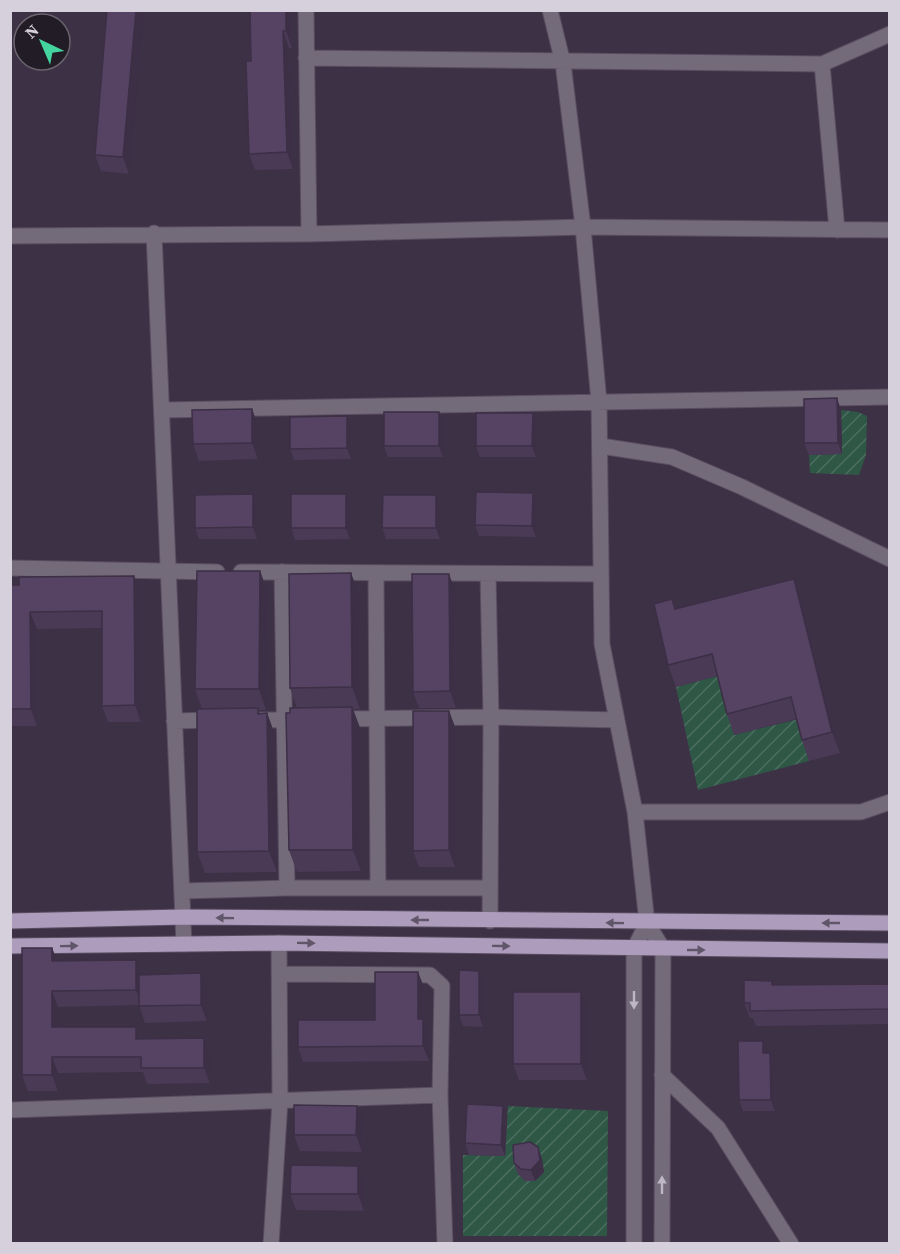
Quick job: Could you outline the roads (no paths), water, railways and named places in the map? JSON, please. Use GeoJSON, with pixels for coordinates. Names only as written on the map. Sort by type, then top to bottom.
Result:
{"type":"FeatureCollection","features":[{"type":"Feature","properties":{"kind":"main road"},"geometry":{"type":"LineString","coordinates":[[10,921],[183,917],[647,923],[890,923]]}},
{"type":"Feature","properties":{"kind":"main road"},"geometry":{"type":"LineString","coordinates":[[10,946],[279,943],[663,950],[890,951]]}},
{"type":"Feature","properties":{"kind":"street"},"geometry":{"type":"LineString","coordinates":[[306,10],[309,234]]}},
{"type":"Feature","properties":{"kind":"street"},"geometry":{"type":"LineString","coordinates":[[550,10],[562,63],[583,227],[599,402],[602,644],[635,812],[647,923],[663,950],[662,1244]]}},
{"type":"Feature","properties":{"kind":"street"},"geometry":{"type":"LineString","coordinates":[[306,58],[562,63],[822,64],[890,34]]}},
{"type":"Feature","properties":{"kind":"street"},"geometry":{"type":"LineString","coordinates":[[822,64],[837,230]]}},
{"type":"Feature","properties":{"kind":"street"},"geometry":{"type":"LineString","coordinates":[[10,236],[309,234],[583,227],[890,230]]}},
{"type":"Feature","properties":{"kind":"street"},"geometry":{"type":"LineString","coordinates":[[154,234],[184,944]]}},
{"type":"Feature","properties":{"kind":"street"},"geometry":{"type":"LineString","coordinates":[[163,410],[890,397]]}},
{"type":"Feature","properties":{"kind":"street"},"geometry":{"type":"LineString","coordinates":[[601,446],[672,457],[742,487],[890,559]]}},
{"type":"Feature","properties":{"kind":"street"},"geometry":{"type":"LineString","coordinates":[[10,568],[167,572],[600,574]]}},
{"type":"Feature","properties":{"kind":"street"},"geometry":{"type":"LineString","coordinates":[[282,572],[287,888]]}},
{"type":"Feature","properties":{"kind":"street"},"geometry":{"type":"LineString","coordinates":[[376,573],[379,719],[378,888]]}},
{"type":"Feature","properties":{"kind":"street"},"geometry":{"type":"LineString","coordinates":[[488,574],[491,717],[488,888],[490,921]]}},
{"type":"Feature","properties":{"kind":"street"},"geometry":{"type":"LineString","coordinates":[[174,721],[491,717],[617,720]]}},
{"type":"Feature","properties":{"kind":"street"},"geometry":{"type":"LineString","coordinates":[[635,812],[861,812],[890,802]]}},
{"type":"Feature","properties":{"kind":"street"},"geometry":{"type":"LineString","coordinates":[[182,891],[287,888],[488,888]]}},
{"type":"Feature","properties":{"kind":"street"},"geometry":{"type":"LineString","coordinates":[[634,1244],[634,949],[647,923]]}},
{"type":"Feature","properties":{"kind":"street"},"geometry":{"type":"LineString","coordinates":[[271,1244],[280,1101],[279,943]]}},
{"type":"Feature","properties":{"kind":"street"},"geometry":{"type":"LineString","coordinates":[[279,974],[430,975],[438,979],[442,986],[440,1095],[445,1244]]}},
{"type":"Feature","properties":{"kind":"street"},"geometry":{"type":"LineString","coordinates":[[662,1075],[718,1128],[791,1244]]}},
{"type":"Feature","properties":{"kind":"street"},"geometry":{"type":"LineString","coordinates":[[10,1110],[440,1095]]}}]}
